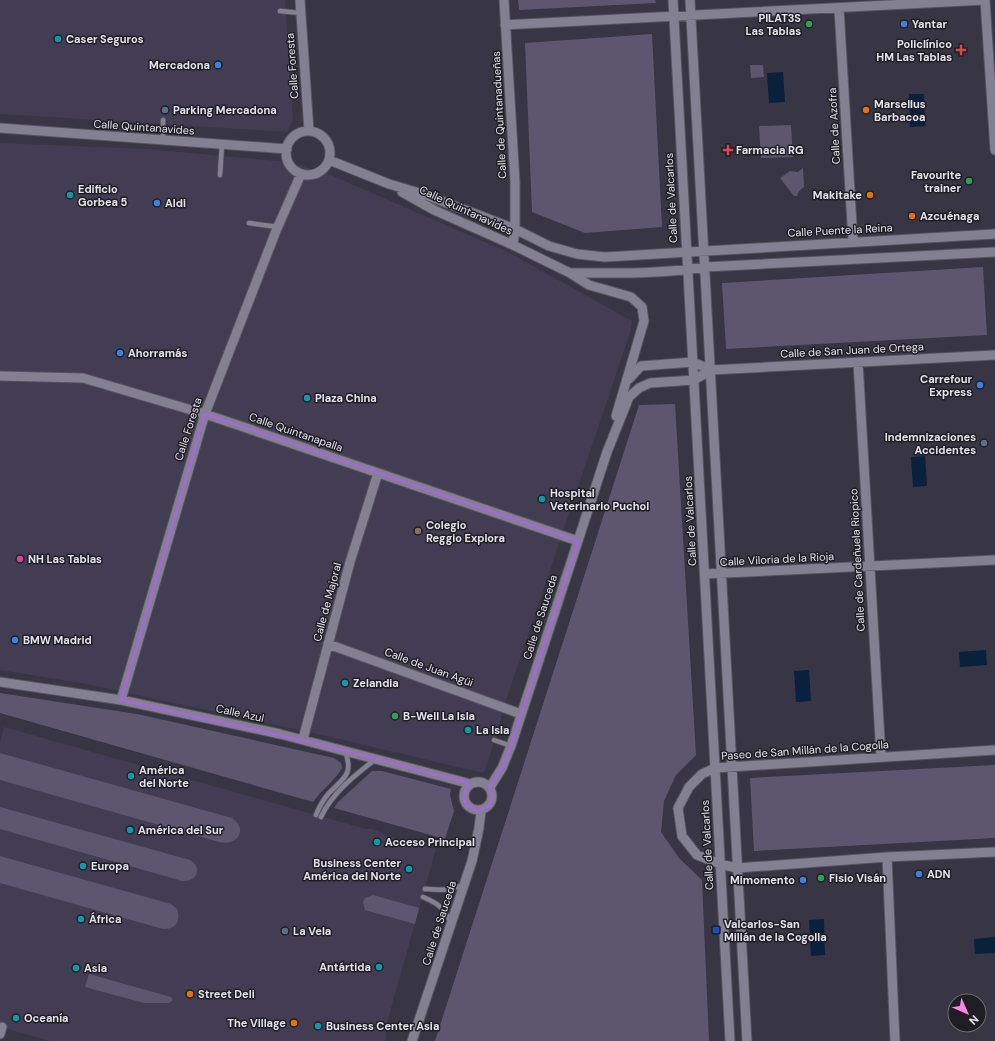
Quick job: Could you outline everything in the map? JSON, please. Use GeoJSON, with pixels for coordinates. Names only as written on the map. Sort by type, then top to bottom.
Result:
{"type":"FeatureCollection","features":[{"type":"Feature","properties":{"kind":"street","name":"Calle Foresta"},"geometry":{"type":"LineString","coordinates":[[300,0],[309,131]]}},
{"type":"Feature","properties":{"kind":"street","name":"Calle de Quintanadueñas"},"geometry":{"type":"LineString","coordinates":[[504,0],[515,181],[515,229]]}},
{"type":"Feature","properties":{"kind":"street","name":"Calle de Valcarlos"},"geometry":{"type":"LineString","coordinates":[[673,0],[730,1041]]}},
{"type":"Feature","properties":{"kind":"street"},"geometry":{"type":"LineString","coordinates":[[690,0],[706,267],[747,1041]]}},
{"type":"Feature","properties":{"kind":"street"},"geometry":{"type":"LineString","coordinates":[[505,25],[839,9],[985,0],[995,150]]}},
{"type":"Feature","properties":{"kind":"street","name":"Calle de Azofra"},"geometry":{"type":"LineString","coordinates":[[839,9],[853,242]]}},
{"type":"Feature","properties":{"kind":"street","name":"Calle Quintanavides"},"geometry":{"type":"LineString","coordinates":[[0,128],[287,149]]}},
{"type":"Feature","properties":{"kind":"street"},"geometry":{"type":"LineString","coordinates":[[309,131],[322,135],[327,140],[330,153],[329,160],[327,165],[318,173],[301,174],[289,164],[287,149],[289,142],[295,136],[309,131]]}},
{"type":"Feature","properties":{"kind":"street","name":"Calle Quintanavides"},"geometry":{"type":"LineString","coordinates":[[329,160],[389,184],[426,195],[515,229],[549,246],[577,254],[606,257],[686,252]]}},
{"type":"Feature","properties":{"kind":"street","name":"Calle Foresta"},"geometry":{"type":"LineString","coordinates":[[120,700],[205,414],[278,227],[301,174]]}},
{"type":"Feature","properties":{"kind":"street","name":"Calle Quintanavides"},"geometry":{"type":"LineString","coordinates":[[389,184],[434,210],[513,245],[570,273],[688,270]]}},
{"type":"Feature","properties":{"kind":"street","name":"Calle Quintanavides"},"geometry":{"type":"LineString","coordinates":[[513,245],[515,229]]}},
{"type":"Feature","properties":{"kind":"street","name":"Calle Puente la Reina"},"geometry":{"type":"LineString","coordinates":[[686,252],[995,234]]}},
{"type":"Feature","properties":{"kind":"street"},"geometry":{"type":"LineString","coordinates":[[688,270],[706,267],[995,252]]}},
{"type":"Feature","properties":{"kind":"street","name":"Calle de Sauceda"},"geometry":{"type":"LineString","coordinates":[[490,787],[502,768],[511,746],[607,452],[644,321],[642,307],[631,297],[589,285],[570,273]]}},
{"type":"Feature","properties":{"kind":"street","name":"Calle de San Juan de Ortega"},"geometry":{"type":"LineString","coordinates":[[693,362],[711,370],[995,355]]}},
{"type":"Feature","properties":{"kind":"street","name":"Calle de Sauceda"},"geometry":{"type":"LineString","coordinates":[[626,383],[641,366],[693,362]]}},
{"type":"Feature","properties":{"kind":"street","name":"Calle de Cardeñuela Riopico"},"geometry":{"type":"LineString","coordinates":[[858,362],[880,757]]}},
{"type":"Feature","properties":{"kind":"street","name":"Calle de San Juan de Ortega"},"geometry":{"type":"LineString","coordinates":[[694,380],[711,370]]}},
{"type":"Feature","properties":{"kind":"street","name":"Calle Quintanapalla"},"geometry":{"type":"LineString","coordinates":[[0,376],[83,378],[205,414],[578,541]]}},
{"type":"Feature","properties":{"kind":"street","name":"Calle de Sauceda"},"geometry":{"type":"LineString","coordinates":[[607,452],[629,397],[639,388],[650,383],[694,380]]}},
{"type":"Feature","properties":{"kind":"street","name":"Calle de Majoral"},"geometry":{"type":"LineString","coordinates":[[303,739],[350,562],[378,473]]}},
{"type":"Feature","properties":{"kind":"street","name":"Calle Viloria de la Rioja"},"geometry":{"type":"LineString","coordinates":[[705,574],[995,560]]}},
{"type":"Feature","properties":{"kind":"street","name":"Calle de Juan Agüi"},"geometry":{"type":"LineString","coordinates":[[328,644],[521,714]]}},
{"type":"Feature","properties":{"kind":"street","name":"Calle Azul"},"geometry":{"type":"LineString","coordinates":[[0,682],[120,700],[303,739],[471,784]]}},
{"type":"Feature","properties":{"kind":"street","name":"Paseo de San Millán de la Cogolla"},"geometry":{"type":"LineString","coordinates":[[995,750],[732,765],[715,768],[702,774],[688,786],[678,808],[682,836],[697,855],[720,864],[737,868],[887,857],[995,852]]}},
{"type":"Feature","properties":{"kind":"street"},"geometry":{"type":"LineString","coordinates":[[478,782],[484,783],[490,787],[493,797],[489,806],[480,811],[473,810],[465,801],[464,793],[471,784],[478,782]]}},
{"type":"Feature","properties":{"kind":"street","name":"Calle de Sauceda"},"geometry":{"type":"LineString","coordinates":[[412,1041],[464,884],[479,828],[480,811]]}},
{"type":"Feature","properties":{"kind":"street"},"geometry":{"type":"LineString","coordinates":[[887,857],[895,1041]]}},
{"type":"Feature","properties":{"kind":"lane"},"geometry":{"type":"LineString","coordinates":[[280,11],[301,13]]}},
{"type":"Feature","properties":{"kind":"lane"},"geometry":{"type":"LineString","coordinates":[[163,140],[164,120]]}},
{"type":"Feature","properties":{"kind":"lane"},"geometry":{"type":"LineString","coordinates":[[220,175],[222,144]]}},
{"type":"Feature","properties":{"kind":"lane"},"geometry":{"type":"LineString","coordinates":[[249,223],[278,227]]}},
{"type":"Feature","properties":{"kind":"lane"},"geometry":{"type":"LineString","coordinates":[[494,740],[511,746]]}},
{"type":"Feature","properties":{"kind":"lane"},"geometry":{"type":"LineString","coordinates":[[345,751],[349,761],[348,772],[344,780],[324,800],[319,816],[329,802],[359,772],[376,759]]}},
{"type":"Feature","properties":{"kind":"lane"},"geometry":{"type":"LineString","coordinates":[[425,889],[445,891],[452,890],[464,884]]}},
{"type":"Feature","properties":{"kind":"lane"},"geometry":{"type":"LineString","coordinates":[[422,897],[437,904],[445,911],[451,925]]}},
{"type":"Feature","properties":{"kind":"highlighted area"},"geometry":{"type":"Polygon","coordinates":[[[205,414],[578,541],[511,746],[502,768],[490,787],[493,797],[489,806],[477,811],[466,805],[464,797],[468,783],[327,746],[121,700],[205,414]]]}},
{"type":"Feature","properties":{"kind":"shaded area"},"geometry":{"type":"Polygon","coordinates":[[[0,0],[285,0],[293,121],[287,132],[0,114],[0,0]]]}},
{"type":"Feature","properties":{"kind":"shaded area"},"geometry":{"type":"Polygon","coordinates":[[[518,0],[655,0],[656,3],[519,10],[518,0]]]}},
{"type":"Feature","properties":{"kind":"shaded area"},"geometry":{"type":"Polygon","coordinates":[[[652,34],[662,227],[585,233],[532,212],[525,43],[652,34]]]}},
{"type":"Feature","properties":{"kind":"shaded area"},"geometry":{"type":"Polygon","coordinates":[[[750,65],[763,65],[764,77],[751,78],[750,65]]]}},
{"type":"Feature","properties":{"kind":"shaded area"},"geometry":{"type":"Polygon","coordinates":[[[791,125],[793,157],[761,158],[759,126],[791,125]]]}},
{"type":"Feature","properties":{"kind":"shaded area"},"geometry":{"type":"Polygon","coordinates":[[[0,143],[148,149],[288,162],[333,176],[508,252],[632,321],[630,333],[510,688],[487,765],[483,773],[322,735],[86,684],[0,670],[0,143]]]}},
{"type":"Feature","properties":{"kind":"shaded area"},"geometry":{"type":"Polygon","coordinates":[[[803,168],[804,187],[799,191],[797,196],[794,196],[780,178],[790,171],[798,172],[803,168]]]}},
{"type":"Feature","properties":{"kind":"shaded area"},"geometry":{"type":"Polygon","coordinates":[[[983,267],[987,335],[726,349],[722,283],[983,267]]]}},
{"type":"Feature","properties":{"kind":"shaded area"},"geometry":{"type":"Polygon","coordinates":[[[675,404],[696,755],[676,775],[664,801],[661,832],[679,858],[702,880],[709,1041],[435,1041],[639,405],[675,404]]]}},
{"type":"Feature","properties":{"kind":"shaded area"},"geometry":{"type":"Polygon","coordinates":[[[0,693],[137,714],[334,758],[341,763],[342,768],[336,777],[313,802],[0,713],[0,693]]]}},
{"type":"Feature","properties":{"kind":"shaded area"},"geometry":{"type":"Polygon","coordinates":[[[4,727],[366,829],[373,829],[386,835],[436,849],[388,1019],[386,1041],[50,1041],[0,1027],[0,743],[4,727]]]}},
{"type":"Feature","properties":{"kind":"shaded area"},"geometry":{"type":"Polygon","coordinates":[[[0,753],[232,818],[240,827],[239,836],[231,842],[219,842],[0,780],[0,753]]]}},
{"type":"Feature","properties":{"kind":"shaded area"},"geometry":{"type":"Polygon","coordinates":[[[995,765],[995,838],[754,851],[750,778],[995,765]]]}},
{"type":"Feature","properties":{"kind":"shaded area"},"geometry":{"type":"Polygon","coordinates":[[[372,771],[382,771],[451,789],[450,795],[454,811],[445,839],[334,808],[338,802],[372,771]]]}},
{"type":"Feature","properties":{"kind":"shaded area"},"geometry":{"type":"Polygon","coordinates":[[[0,807],[190,860],[194,863],[197,870],[195,877],[187,881],[182,881],[0,829],[0,807]]]}},
{"type":"Feature","properties":{"kind":"shaded area"},"geometry":{"type":"Polygon","coordinates":[[[0,856],[171,904],[177,909],[178,921],[171,928],[163,929],[0,883],[0,856]]]}},
{"type":"Feature","properties":{"kind":"shaded area"},"geometry":{"type":"Polygon","coordinates":[[[373,895],[419,908],[415,924],[365,910],[363,902],[365,898],[373,895]]]}},
{"type":"Feature","properties":{"kind":"shaded area"},"geometry":{"type":"Polygon","coordinates":[[[89,974],[171,997],[173,1000],[169,1003],[144,1003],[85,987],[89,974]]]}},
{"type":"Feature","properties":{"kind":"water"},"geometry":{"type":"Polygon","coordinates":[[[783,72],[785,102],[769,103],[767,73],[783,72]]]}},
{"type":"Feature","properties":{"kind":"water"},"geometry":{"type":"Polygon","coordinates":[[[909,94],[924,94],[925,126],[910,127],[909,94]]]}},
{"type":"Feature","properties":{"kind":"water"},"geometry":{"type":"Polygon","coordinates":[[[925,456],[927,486],[913,487],[911,457],[925,456]]]}},
{"type":"Feature","properties":{"kind":"water"},"geometry":{"type":"Polygon","coordinates":[[[986,650],[987,665],[960,667],[959,652],[986,650]]]}},
{"type":"Feature","properties":{"kind":"water"},"geometry":{"type":"Polygon","coordinates":[[[809,670],[811,701],[796,702],[794,671],[809,670]]]}},
{"type":"Feature","properties":{"kind":"water"},"geometry":{"type":"Polygon","coordinates":[[[824,919],[825,955],[811,956],[809,920],[824,919]]]}},
{"type":"Feature","properties":{"kind":"water"},"geometry":{"type":"Polygon","coordinates":[[[995,937],[995,953],[975,954],[974,939],[995,937]]]}},
{"type":"Feature","properties":{"kind":"place","name":"PILAT3S Las Tablas"},"geometry":{"type":"Point","coordinates":[809,24]}},
{"type":"Feature","properties":{"kind":"place","name":"Yantar"},"geometry":{"type":"Point","coordinates":[904,24]}},
{"type":"Feature","properties":{"kind":"place","name":"Caser Seguros"},"geometry":{"type":"Point","coordinates":[58,39]}},
{"type":"Feature","properties":{"kind":"place","name":"Policlínico HM Las Tablas"},"geometry":{"type":"Point","coordinates":[961,50]}},
{"type":"Feature","properties":{"kind":"place","name":"Mercadona"},"geometry":{"type":"Point","coordinates":[218,65]}},
{"type":"Feature","properties":{"kind":"place","name":"Parking Mercadona"},"geometry":{"type":"Point","coordinates":[165,110]}},
{"type":"Feature","properties":{"kind":"place","name":"Marsellus Barbacoa"},"geometry":{"type":"Point","coordinates":[866,110]}},
{"type":"Feature","properties":{"kind":"place","name":"Farmacia RG"},"geometry":{"type":"Point","coordinates":[728,150]}},
{"type":"Feature","properties":{"kind":"place","name":"Favourite trainer"},"geometry":{"type":"Point","coordinates":[969,181]}},
{"type":"Feature","properties":{"kind":"place","name":"Edificio Gorbea 5"},"geometry":{"type":"Point","coordinates":[70,195]}},
{"type":"Feature","properties":{"kind":"place","name":"Makitake"},"geometry":{"type":"Point","coordinates":[870,195]}},
{"type":"Feature","properties":{"kind":"place","name":"Aldi"},"geometry":{"type":"Point","coordinates":[157,203]}},
{"type":"Feature","properties":{"kind":"place","name":"Azcuénaga"},"geometry":{"type":"Point","coordinates":[912,216]}},
{"type":"Feature","properties":{"kind":"place","name":"Ahorramás"},"geometry":{"type":"Point","coordinates":[120,353]}},
{"type":"Feature","properties":{"kind":"place","name":"Carrefour Express"},"geometry":{"type":"Point","coordinates":[980,385]}},
{"type":"Feature","properties":{"kind":"place","name":"Plaza China"},"geometry":{"type":"Point","coordinates":[307,398]}},
{"type":"Feature","properties":{"kind":"place","name":"Indemnizaciones Accidentes"},"geometry":{"type":"Point","coordinates":[984,443]}},
{"type":"Feature","properties":{"kind":"place","name":"Hospital Veterinario Puchol"},"geometry":{"type":"Point","coordinates":[542,499]}},
{"type":"Feature","properties":{"kind":"place","name":"Colegio Reggio Explora"},"geometry":{"type":"Point","coordinates":[418,531]}},
{"type":"Feature","properties":{"kind":"place","name":"NH Las Tablas"},"geometry":{"type":"Point","coordinates":[20,559]}},
{"type":"Feature","properties":{"kind":"place","name":"BMW Madrid"},"geometry":{"type":"Point","coordinates":[15,640]}},
{"type":"Feature","properties":{"kind":"place","name":"Zelandia"},"geometry":{"type":"Point","coordinates":[345,683]}},
{"type":"Feature","properties":{"kind":"place","name":"B-Well La Isla"},"geometry":{"type":"Point","coordinates":[395,716]}},
{"type":"Feature","properties":{"kind":"place","name":"La Isla"},"geometry":{"type":"Point","coordinates":[468,730]}},
{"type":"Feature","properties":{"kind":"place","name":"América del Norte"},"geometry":{"type":"Point","coordinates":[131,776]}},
{"type":"Feature","properties":{"kind":"place","name":"América del Sur"},"geometry":{"type":"Point","coordinates":[130,830]}},
{"type":"Feature","properties":{"kind":"place","name":"Acceso Principal"},"geometry":{"type":"Point","coordinates":[377,842]}},
{"type":"Feature","properties":{"kind":"place","name":"Europa"},"geometry":{"type":"Point","coordinates":[83,866]}},
{"type":"Feature","properties":{"kind":"place","name":"Business Center América del Norte"},"geometry":{"type":"Point","coordinates":[409,869]}},
{"type":"Feature","properties":{"kind":"place","name":"ADN"},"geometry":{"type":"Point","coordinates":[919,874]}},
{"type":"Feature","properties":{"kind":"place","name":"Fisio Visán"},"geometry":{"type":"Point","coordinates":[821,878]}},
{"type":"Feature","properties":{"kind":"place","name":"Mimomento"},"geometry":{"type":"Point","coordinates":[803,880]}},
{"type":"Feature","properties":{"kind":"place","name":"África"},"geometry":{"type":"Point","coordinates":[81,919]}},
{"type":"Feature","properties":{"kind":"place","name":"Valcarlos-San Millán de la Cogolla"},"geometry":{"type":"Point","coordinates":[716,930]}},
{"type":"Feature","properties":{"kind":"place","name":"La Vela"},"geometry":{"type":"Point","coordinates":[285,931]}},
{"type":"Feature","properties":{"kind":"place","name":"Antártida"},"geometry":{"type":"Point","coordinates":[379,967]}},
{"type":"Feature","properties":{"kind":"place","name":"Asia"},"geometry":{"type":"Point","coordinates":[76,968]}},
{"type":"Feature","properties":{"kind":"place","name":"Street Deli"},"geometry":{"type":"Point","coordinates":[190,994]}},
{"type":"Feature","properties":{"kind":"place","name":"Oceanía"},"geometry":{"type":"Point","coordinates":[16,1018]}},
{"type":"Feature","properties":{"kind":"place","name":"The Village"},"geometry":{"type":"Point","coordinates":[294,1023]}},
{"type":"Feature","properties":{"kind":"place","name":"Business Center Asia"},"geometry":{"type":"Point","coordinates":[318,1026]}}]}
